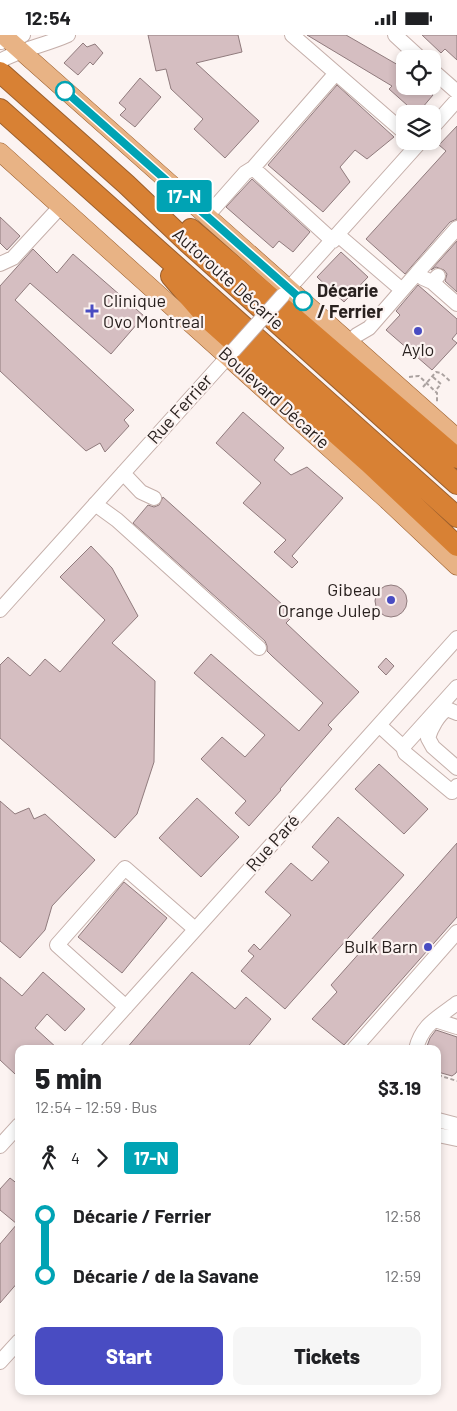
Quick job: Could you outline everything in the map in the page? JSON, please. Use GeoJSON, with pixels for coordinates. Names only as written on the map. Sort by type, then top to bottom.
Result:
{"type":"FeatureCollection","features":[{"type":"Feature","properties":{"kind":"highway","name":"Autoroute Décarie"},"geometry":{"type":"LineString","coordinates":[[0,72],[457,484]]}},
{"type":"Feature","properties":{"kind":"highway","name":"Autoroute Décarie"},"geometry":{"type":"LineString","coordinates":[[0,109],[457,517]]}},
{"type":"Feature","properties":{"kind":"highway"},"geometry":{"type":"LineString","coordinates":[[126,184],[197,233],[457,458]]}},
{"type":"Feature","properties":{"kind":"highway"},"geometry":{"type":"LineString","coordinates":[[120,215],[209,320],[369,463],[457,546]]}},
{"type":"Feature","properties":{"kind":"main road"},"geometry":{"type":"LineString","coordinates":[[10,46],[206,216],[286,292],[350,343],[457,439]]}},
{"type":"Feature","properties":{"kind":"main road","name":"Boulevard Décarie"},"geometry":{"type":"LineString","coordinates":[[0,152],[230,354],[457,566]]}},
{"type":"Feature","properties":{"kind":"street"},"geometry":{"type":"LineString","coordinates":[[292,35],[396,125]]}},
{"type":"Feature","properties":{"kind":"street"},"geometry":{"type":"LineString","coordinates":[[395,35],[411,50]]}},
{"type":"Feature","properties":{"kind":"street"},"geometry":{"type":"LineString","coordinates":[[10,46],[66,36]]}},
{"type":"Feature","properties":{"kind":"street"},"geometry":{"type":"LineString","coordinates":[[206,216],[245,173],[253,168],[336,73]]}},
{"type":"Feature","properties":{"kind":"street"},"geometry":{"type":"LineString","coordinates":[[441,78],[457,92]]}},
{"type":"Feature","properties":{"kind":"street"},"geometry":{"type":"LineString","coordinates":[[441,118],[457,100]]}},
{"type":"Feature","properties":{"kind":"street","name":"Rue Ferrier"},"geometry":{"type":"LineString","coordinates":[[3,600],[95,504],[335,238],[411,150]]}},
{"type":"Feature","properties":{"kind":"street"},"geometry":{"type":"LineString","coordinates":[[253,168],[335,238],[402,291]]}},
{"type":"Feature","properties":{"kind":"street"},"geometry":{"type":"LineString","coordinates":[[0,264],[13,258],[61,206]]}},
{"type":"Feature","properties":{"kind":"street"},"geometry":{"type":"LineString","coordinates":[[350,343],[357,335],[368,328],[457,228]]}},
{"type":"Feature","properties":{"kind":"street"},"geometry":{"type":"LineString","coordinates":[[417,273],[423,279],[435,279],[457,304]]}},
{"type":"Feature","properties":{"kind":"street"},"geometry":{"type":"LineString","coordinates":[[122,473],[141,491],[154,498]]}},
{"type":"Feature","properties":{"kind":"street"},"geometry":{"type":"LineString","coordinates":[[95,504],[117,520],[260,648]]}},
{"type":"Feature","properties":{"kind":"street","name":"Rue Paré"},"geometry":{"type":"LineString","coordinates":[[94,1045],[195,929],[456,642]]}},
{"type":"Feature","properties":{"kind":"street"},"geometry":{"type":"LineString","coordinates":[[403,747],[457,687]]}},
{"type":"Feature","properties":{"kind":"street"},"geometry":{"type":"LineString","coordinates":[[457,713],[447,709],[428,738],[433,747],[457,768]]}},
{"type":"Feature","properties":{"kind":"street"},"geometry":{"type":"LineString","coordinates":[[379,725],[403,747],[405,753],[452,792],[457,786]]}},
{"type":"Feature","properties":{"kind":"street"},"geometry":{"type":"LineString","coordinates":[[126,1007],[57,945],[125,868],[195,929]]}},
{"type":"Feature","properties":{"kind":"street"},"geometry":{"type":"LineString","coordinates":[[358,1045],[457,933]]}},
{"type":"Feature","properties":{"kind":"street"},"geometry":{"type":"LineString","coordinates":[[417,1045],[424,1028],[457,1003]]}},
{"type":"Feature","properties":{"kind":"street"},"geometry":{"type":"LineString","coordinates":[[434,1020],[457,1027]]}},
{"type":"Feature","properties":{"kind":"street"},"geometry":{"type":"LineString","coordinates":[[441,1121],[457,1125]]}},
{"type":"Feature","properties":{"kind":"street"},"geometry":{"type":"LineString","coordinates":[[0,1146],[15,1130]]}},
{"type":"Feature","properties":{"kind":"street"},"geometry":{"type":"LineString","coordinates":[[441,1136],[457,1139]]}},
{"type":"Feature","properties":{"kind":"street"},"geometry":{"type":"LineString","coordinates":[[0,1362],[15,1345]]}},
{"type":"Feature","properties":{"kind":"path"},"geometry":{"type":"LineString","coordinates":[[423,387],[438,372],[452,382]]}},
{"type":"Feature","properties":{"kind":"path"},"geometry":{"type":"LineString","coordinates":[[405,377],[419,377],[426,383],[437,393],[438,406]]}},
{"type":"Feature","properties":{"kind":"path"},"geometry":{"type":"LineString","coordinates":[[432,377],[441,384],[434,391]]}},
{"type":"Feature","properties":{"kind":"path"},"geometry":{"type":"LineString","coordinates":[[441,1076],[457,1081]]}},
{"type":"Feature","properties":{"kind":"building"},"geometry":{"type":"Polygon","coordinates":[[[148,35],[238,35],[242,52],[196,63],[259,121],[225,158],[194,129],[203,119],[171,89],[166,69],[156,71],[148,35]]]}},
{"type":"Feature","properties":{"kind":"building"},"geometry":{"type":"Polygon","coordinates":[[[307,35],[346,35],[396,64],[396,95],[433,95],[425,105],[407,105],[389,89],[392,86],[307,35]]]}},
{"type":"Feature","properties":{"kind":"building"},"geometry":{"type":"Polygon","coordinates":[[[422,35],[457,35],[457,60],[445,49],[441,53],[441,50],[438,50],[422,35]]]}},
{"type":"Feature","properties":{"kind":"building"},"geometry":{"type":"Polygon","coordinates":[[[83,43],[87,47],[95,44],[103,53],[93,65],[90,62],[78,75],[64,63],[83,43]]]}},
{"type":"Feature","properties":{"kind":"building"},"geometry":{"type":"Polygon","coordinates":[[[140,78],[161,97],[135,127],[120,115],[126,109],[119,103],[140,78]]]}},
{"type":"Feature","properties":{"kind":"building"},"geometry":{"type":"Polygon","coordinates":[[[337,85],[394,137],[367,159],[355,150],[340,167],[350,182],[323,212],[268,165],[337,85]]]}},
{"type":"Feature","properties":{"kind":"building"},"geometry":{"type":"Polygon","coordinates":[[[457,126],[457,219],[450,222],[405,274],[366,239],[446,151],[441,147],[441,143],[457,126]]]}},
{"type":"Feature","properties":{"kind":"building"},"geometry":{"type":"Polygon","coordinates":[[[252,179],[310,232],[293,252],[279,241],[273,248],[226,207],[252,179]]]}},
{"type":"Feature","properties":{"kind":"building"},"geometry":{"type":"Polygon","coordinates":[[[0,217],[20,236],[7,250],[0,243],[0,217]]]}},
{"type":"Feature","properties":{"kind":"building"},"geometry":{"type":"Polygon","coordinates":[[[457,241],[457,292],[445,281],[447,274],[444,270],[436,267],[431,270],[457,241]]]}},
{"type":"Feature","properties":{"kind":"building"},"geometry":{"type":"Polygon","coordinates":[[[33,249],[57,273],[73,254],[144,316],[111,354],[30,283],[15,300],[134,410],[124,420],[129,426],[105,452],[100,443],[86,451],[0,371],[0,286],[33,249]]]}},
{"type":"Feature","properties":{"kind":"building"},"geometry":{"type":"Polygon","coordinates":[[[341,252],[368,277],[344,302],[317,277],[341,252]]]}},
{"type":"Feature","properties":{"kind":"building"},"geometry":{"type":"Polygon","coordinates":[[[418,285],[457,319],[457,333],[452,339],[457,343],[432,370],[386,330],[400,315],[396,311],[418,285]]]}},
{"type":"Feature","properties":{"kind":"building"},"geometry":{"type":"Polygon","coordinates":[[[243,412],[284,448],[274,460],[291,475],[307,467],[343,498],[292,556],[298,562],[292,568],[274,552],[286,540],[243,503],[261,483],[216,443],[243,412]]]}},
{"type":"Feature","properties":{"kind":"building"},"geometry":{"type":"Polygon","coordinates":[[[163,497],[294,615],[286,623],[359,692],[328,725],[332,729],[249,826],[235,813],[246,801],[201,759],[222,737],[245,757],[265,735],[194,673],[211,654],[299,731],[323,703],[267,651],[265,641],[133,523],[148,505],[154,507],[159,505],[163,497]]]}},
{"type":"Feature","properties":{"kind":"building"},"geometry":{"type":"Polygon","coordinates":[[[91,546],[112,568],[138,616],[112,643],[155,681],[154,762],[137,814],[115,838],[0,738],[0,665],[8,657],[30,676],[45,659],[60,672],[105,620],[60,577],[91,546]]]}},
{"type":"Feature","properties":{"kind":"building","name":"Gibeau Orange Julep"},"geometry":{"type":"Polygon","coordinates":[[[391,585],[402,590],[407,601],[402,612],[391,617],[380,612],[375,601],[380,590],[391,585]]]}},
{"type":"Feature","properties":{"kind":"building"},"geometry":{"type":"Polygon","coordinates":[[[386,658],[394,666],[386,675],[378,667],[386,658]]]}},
{"type":"Feature","properties":{"kind":"building"},"geometry":{"type":"Polygon","coordinates":[[[379,764],[428,809],[404,834],[355,789],[379,764]]]}},
{"type":"Feature","properties":{"kind":"building"},"geometry":{"type":"Polygon","coordinates":[[[197,798],[239,837],[201,877],[159,838],[197,798]]]}},
{"type":"Feature","properties":{"kind":"building"},"geometry":{"type":"Polygon","coordinates":[[[0,801],[15,814],[29,808],[34,819],[45,814],[95,860],[52,906],[45,930],[20,958],[0,941],[0,801]]]}},
{"type":"Feature","properties":{"kind":"building"},"geometry":{"type":"Polygon","coordinates":[[[338,817],[404,875],[285,1009],[241,971],[254,956],[248,951],[254,944],[260,950],[291,915],[265,892],[291,863],[312,881],[329,862],[312,847],[338,817]]]}},
{"type":"Feature","properties":{"kind":"building"},"geometry":{"type":"Polygon","coordinates":[[[457,843],[457,917],[344,1045],[312,1019],[337,992],[331,985],[457,843]]]}},
{"type":"Feature","properties":{"kind":"building"},"geometry":{"type":"Polygon","coordinates":[[[124,882],[167,918],[122,973],[78,937],[124,882]]]}},
{"type":"Feature","properties":{"kind":"building"},"geometry":{"type":"Polygon","coordinates":[[[43,972],[85,1009],[65,1031],[47,1014],[35,1028],[54,1045],[15,1045],[15,1074],[0,1060],[0,977],[22,996],[43,972]]]}},
{"type":"Feature","properties":{"kind":"building"},"geometry":{"type":"Polygon","coordinates":[[[192,972],[235,1009],[246,997],[271,1019],[249,1045],[129,1045],[192,972]]]}},
{"type":"Feature","properties":{"kind":"building"},"geometry":{"type":"Polygon","coordinates":[[[436,1030],[457,1037],[457,1071],[452,1076],[441,1073],[441,1045],[427,1045],[436,1030]]]}},
{"type":"Feature","properties":{"kind":"building"},"geometry":{"type":"Polygon","coordinates":[[[10,1178],[15,1182],[15,1222],[0,1210],[0,1189],[10,1178]]]}},
{"type":"Feature","properties":{"kind":"building"},"geometry":{"type":"Polygon","coordinates":[[[15,1226],[15,1286],[0,1303],[0,1244],[15,1226]]]}},
{"type":"Feature","properties":{"kind":"bus line","name":"17-N"},"geometry":{"type":"LineString","coordinates":[[65,91],[303,301]]}},
{"type":"Feature","properties":{"kind":"place","name":"Décarie / Ferrier"},"geometry":{"type":"Point","coordinates":[303,301]}},
{"type":"Feature","properties":{"kind":"place","name":"Clinique Ovo Montreal"},"geometry":{"type":"Point","coordinates":[92,311]}},
{"type":"Feature","properties":{"kind":"place","name":"Aylo"},"geometry":{"type":"Point","coordinates":[418,331]}},
{"type":"Feature","properties":{"kind":"place","name":"Gibeau Orange Julep"},"geometry":{"type":"Point","coordinates":[391,600]}},
{"type":"Feature","properties":{"kind":"place","name":"Bulk Barn"},"geometry":{"type":"Point","coordinates":[428,947]}}]}
